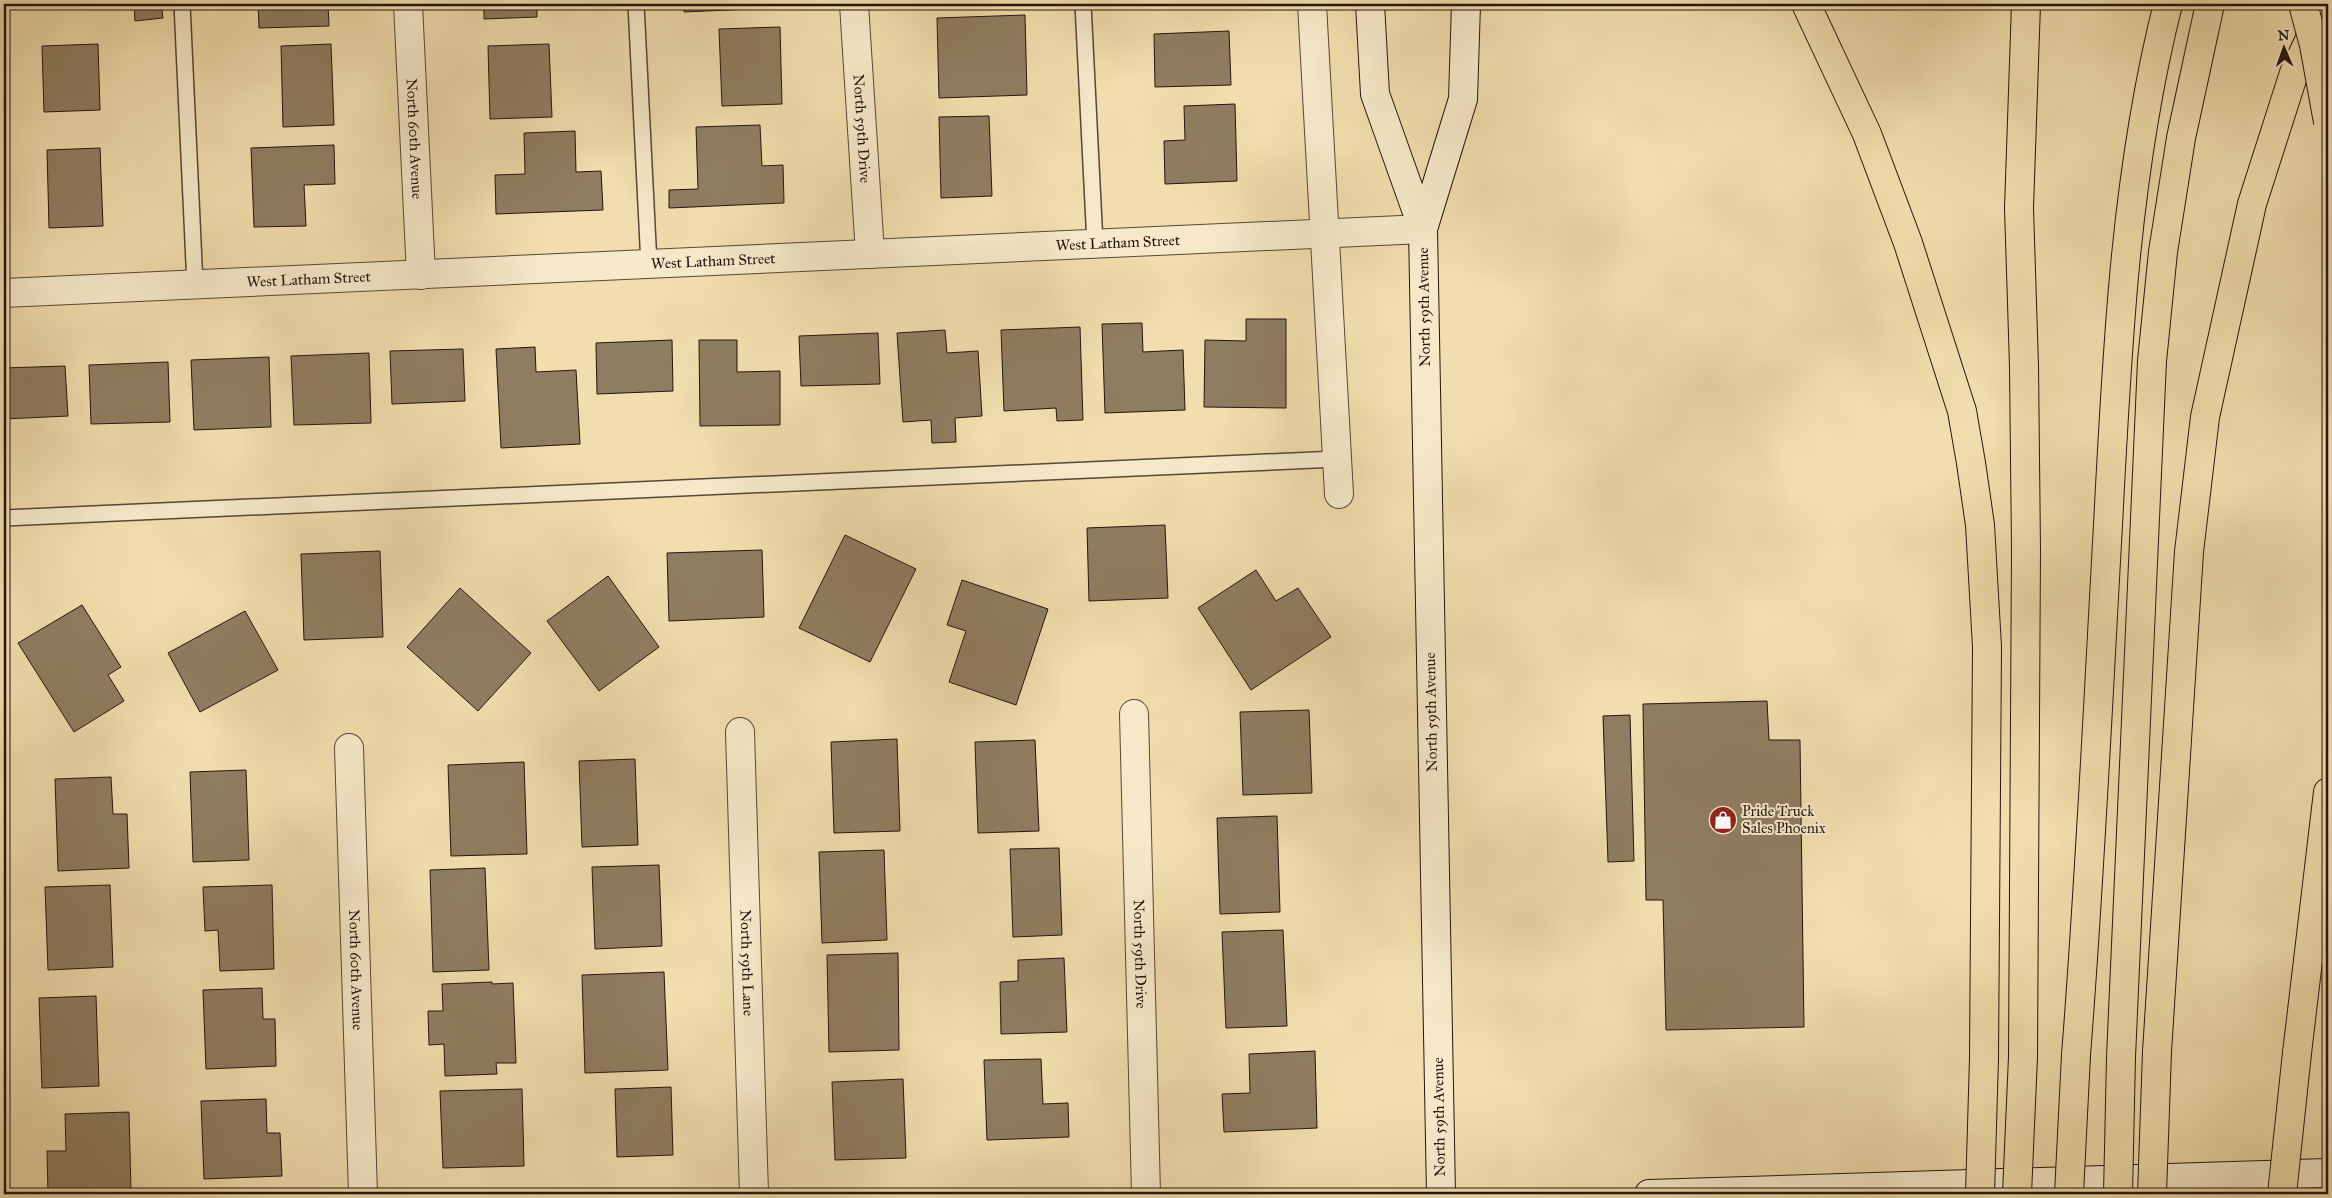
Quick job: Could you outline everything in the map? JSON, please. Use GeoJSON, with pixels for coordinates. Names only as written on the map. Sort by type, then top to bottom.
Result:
{"type":"FeatureCollection","features":[{"type":"Feature","properties":{"kind":"highway"},"geometry":{"type":"LineString","coordinates":[[1806,4],[1867,134],[1908,243],[1962,411],[1971,463],[1980,525],[1987,647],[1984,1058],[1980,1194]]}},
{"type":"Feature","properties":{"kind":"highway"},"geometry":{"type":"LineString","coordinates":[[2017,1194],[2023,1057],[2026,550],[2024,366],[2019,208],[2026,4]]}},
{"type":"Feature","properties":{"kind":"highway"},"geometry":{"type":"LineString","coordinates":[[2069,1194],[2076,1055],[2088,911],[2117,343],[2129,230],[2144,119],[2168,4]]}},
{"type":"Feature","properties":{"kind":"highway"},"geometry":{"type":"LineString","coordinates":[[2118,1194],[2120,1057],[2152,361],[2163,252],[2181,138],[2210,4]]}},
{"type":"Feature","properties":{"kind":"highway"},"geometry":{"type":"LineString","coordinates":[[2303,4],[2314,45],[2328,122]]}},
{"type":"Feature","properties":{"kind":"highway"},"geometry":{"type":"LineString","coordinates":[[2152,1194],[2157,1052],[2188,552],[2205,417],[2252,204],[2294,73],[2326,4]]}},
{"type":"Feature","properties":{"kind":"highway"},"geometry":{"type":"LineString","coordinates":[[2282,1194],[2328,792]]}},
{"type":"Feature","properties":{"kind":"street","name":"North 60th Avenue"},"geometry":{"type":"LineString","coordinates":[[408,4],[421,275]]}},
{"type":"Feature","properties":{"kind":"street","name":"North 59th Drive"},"geometry":{"type":"LineString","coordinates":[[854,4],[870,254]]}},
{"type":"Feature","properties":{"kind":"street"},"geometry":{"type":"LineString","coordinates":[[1312,4],[1339,494]]}},
{"type":"Feature","properties":{"kind":"street","name":"North 59th Avenue"},"geometry":{"type":"LineString","coordinates":[[1370,4],[1375,94],[1423,229]]}},
{"type":"Feature","properties":{"kind":"street","name":"North 59th Avenue"},"geometry":{"type":"LineString","coordinates":[[1441,1194],[1423,229],[1464,99],[1466,4]]}},
{"type":"Feature","properties":{"kind":"street","name":"West Latham Street"},"geometry":{"type":"LineString","coordinates":[[4,293],[1423,229]]}},
{"type":"Feature","properties":{"kind":"street","name":"North 59th Drive"},"geometry":{"type":"LineString","coordinates":[[1134,714],[1146,1194]]}},
{"type":"Feature","properties":{"kind":"street","name":"North 59th Lane"},"geometry":{"type":"LineString","coordinates":[[740,732],[754,1194]]}},
{"type":"Feature","properties":{"kind":"street","name":"North 60th Avenue"},"geometry":{"type":"LineString","coordinates":[[349,748],[363,1194]]}},
{"type":"Feature","properties":{"kind":"street"},"geometry":{"type":"LineString","coordinates":[[1649,1194],[2328,1173]]}},
{"type":"Feature","properties":{"kind":"lane"},"geometry":{"type":"LineString","coordinates":[[182,4],[195,285]]}},
{"type":"Feature","properties":{"kind":"lane"},"geometry":{"type":"LineString","coordinates":[[636,4],[648,265]]}},
{"type":"Feature","properties":{"kind":"lane"},"geometry":{"type":"LineString","coordinates":[[1083,4],[1095,244]]}},
{"type":"Feature","properties":{"kind":"lane"},"geometry":{"type":"LineString","coordinates":[[4,518],[1337,458]]}},
{"type":"Feature","properties":{"kind":"building"},"geometry":{"type":"Polygon","coordinates":[[[134,4],[161,4],[163,18],[135,21],[134,4]]]}},
{"type":"Feature","properties":{"kind":"building"},"geometry":{"type":"Polygon","coordinates":[[[258,4],[328,4],[329,26],[259,28],[258,4]]]}},
{"type":"Feature","properties":{"kind":"building"},"geometry":{"type":"Polygon","coordinates":[[[484,4],[537,4],[537,17],[484,19],[484,4]]]}},
{"type":"Feature","properties":{"kind":"building"},"geometry":{"type":"Polygon","coordinates":[[[684,4],[752,4],[752,9],[684,12],[684,4]]]}},
{"type":"Feature","properties":{"kind":"building"},"geometry":{"type":"Polygon","coordinates":[[[1025,15],[1027,95],[939,98],[937,18],[1025,15]]]}},
{"type":"Feature","properties":{"kind":"building"},"geometry":{"type":"Polygon","coordinates":[[[780,27],[782,104],[722,106],[719,29],[780,27]]]}},
{"type":"Feature","properties":{"kind":"building"},"geometry":{"type":"Polygon","coordinates":[[[1229,31],[1231,85],[1155,87],[1154,34],[1229,31]]]}},
{"type":"Feature","properties":{"kind":"building"},"geometry":{"type":"Polygon","coordinates":[[[98,44],[100,110],[44,112],[42,46],[98,44]]]}},
{"type":"Feature","properties":{"kind":"building"},"geometry":{"type":"Polygon","coordinates":[[[331,44],[334,125],[283,127],[281,46],[331,44]]]}},
{"type":"Feature","properties":{"kind":"building"},"geometry":{"type":"Polygon","coordinates":[[[549,44],[552,117],[490,119],[488,46],[549,44]]]}},
{"type":"Feature","properties":{"kind":"building"},"geometry":{"type":"Polygon","coordinates":[[[1235,104],[1237,181],[1165,184],[1164,141],[1185,140],[1184,106],[1235,104]]]}},
{"type":"Feature","properties":{"kind":"building"},"geometry":{"type":"Polygon","coordinates":[[[989,116],[992,196],[941,198],[939,117],[989,116]]]}},
{"type":"Feature","properties":{"kind":"building"},"geometry":{"type":"Polygon","coordinates":[[[760,125],[762,166],[783,165],[784,203],[669,208],[669,190],[698,189],[696,127],[760,125]]]}},
{"type":"Feature","properties":{"kind":"building"},"geometry":{"type":"Polygon","coordinates":[[[575,131],[576,172],[601,171],[603,210],[496,214],[495,175],[525,174],[524,133],[575,131]]]}},
{"type":"Feature","properties":{"kind":"building"},"geometry":{"type":"Polygon","coordinates":[[[334,145],[335,184],[304,185],[306,226],[254,227],[251,148],[334,145]]]}},
{"type":"Feature","properties":{"kind":"building"},"geometry":{"type":"Polygon","coordinates":[[[100,148],[103,226],[49,228],[47,150],[100,148]]]}},
{"type":"Feature","properties":{"kind":"building"},"geometry":{"type":"Polygon","coordinates":[[[1246,319],[1286,319],[1286,408],[1204,407],[1205,340],[1246,341],[1246,319]]]}},
{"type":"Feature","properties":{"kind":"building"},"geometry":{"type":"Polygon","coordinates":[[[1142,323],[1143,352],[1183,350],[1185,410],[1105,413],[1102,324],[1142,323]]]}},
{"type":"Feature","properties":{"kind":"building"},"geometry":{"type":"Polygon","coordinates":[[[1080,327],[1083,420],[1057,421],[1056,408],[1004,411],[1001,330],[1080,327]]]}},
{"type":"Feature","properties":{"kind":"building"},"geometry":{"type":"Polygon","coordinates":[[[945,330],[947,353],[978,351],[982,416],[955,418],[956,442],[932,443],[931,420],[903,422],[897,333],[945,330]]]}},
{"type":"Feature","properties":{"kind":"building"},"geometry":{"type":"Polygon","coordinates":[[[878,333],[880,384],[801,386],[799,336],[878,333]]]}},
{"type":"Feature","properties":{"kind":"building"},"geometry":{"type":"Polygon","coordinates":[[[672,340],[673,391],[597,394],[596,343],[672,340]]]}},
{"type":"Feature","properties":{"kind":"building"},"geometry":{"type":"Polygon","coordinates":[[[699,340],[737,340],[737,372],[780,371],[780,425],[700,426],[699,340]]]}},
{"type":"Feature","properties":{"kind":"building"},"geometry":{"type":"Polygon","coordinates":[[[535,347],[536,372],[576,370],[580,444],[501,448],[496,349],[535,347]]]}},
{"type":"Feature","properties":{"kind":"building"},"geometry":{"type":"Polygon","coordinates":[[[463,349],[465,401],[392,404],[390,351],[463,349]]]}},
{"type":"Feature","properties":{"kind":"building"},"geometry":{"type":"Polygon","coordinates":[[[369,353],[371,423],[294,425],[291,356],[369,353]]]}},
{"type":"Feature","properties":{"kind":"building"},"geometry":{"type":"Polygon","coordinates":[[[269,357],[271,427],[194,430],[191,360],[269,357]]]}},
{"type":"Feature","properties":{"kind":"building"},"geometry":{"type":"Polygon","coordinates":[[[168,362],[170,422],[91,424],[89,365],[168,362]]]}},
{"type":"Feature","properties":{"kind":"building"},"geometry":{"type":"Polygon","coordinates":[[[65,366],[68,416],[4,419],[4,368],[65,366]]]}},
{"type":"Feature","properties":{"kind":"building"},"geometry":{"type":"Polygon","coordinates":[[[1165,525],[1168,598],[1089,601],[1087,528],[1165,525]]]}},
{"type":"Feature","properties":{"kind":"building"},"geometry":{"type":"Polygon","coordinates":[[[845,535],[916,569],[870,662],[799,628],[845,535]]]}},
{"type":"Feature","properties":{"kind":"building"},"geometry":{"type":"Polygon","coordinates":[[[762,550],[764,617],[669,621],[667,553],[762,550]]]}},
{"type":"Feature","properties":{"kind":"building"},"geometry":{"type":"Polygon","coordinates":[[[380,551],[383,637],[304,640],[301,554],[380,551]]]}},
{"type":"Feature","properties":{"kind":"building"},"geometry":{"type":"Polygon","coordinates":[[[1256,570],[1276,601],[1298,588],[1331,637],[1251,690],[1198,608],[1256,570]]]}},
{"type":"Feature","properties":{"kind":"building"},"geometry":{"type":"Polygon","coordinates":[[[608,576],[659,647],[599,691],[547,621],[608,576]]]}},
{"type":"Feature","properties":{"kind":"building"},"geometry":{"type":"Polygon","coordinates":[[[962,580],[1048,609],[1016,705],[949,682],[966,631],[947,625],[962,580]]]}},
{"type":"Feature","properties":{"kind":"building"},"geometry":{"type":"Polygon","coordinates":[[[460,588],[531,653],[478,711],[407,647],[460,588]]]}},
{"type":"Feature","properties":{"kind":"building"},"geometry":{"type":"Polygon","coordinates":[[[82,605],[121,667],[108,675],[124,701],[74,732],[18,643],[82,605]]]}},
{"type":"Feature","properties":{"kind":"building"},"geometry":{"type":"Polygon","coordinates":[[[245,611],[278,670],[200,712],[168,653],[245,611]]]}},
{"type":"Feature","properties":{"kind":"building","name":"Pride Truck Sales Phoenix"},"geometry":{"type":"Polygon","coordinates":[[[1767,701],[1769,740],[1800,740],[1804,1027],[1666,1030],[1663,900],[1646,900],[1643,704],[1767,701]]]}},
{"type":"Feature","properties":{"kind":"building"},"geometry":{"type":"Polygon","coordinates":[[[1309,710],[1312,793],[1243,795],[1240,712],[1309,710]]]}},
{"type":"Feature","properties":{"kind":"building"},"geometry":{"type":"Polygon","coordinates":[[[1630,715],[1634,861],[1608,862],[1603,716],[1630,715]]]}},
{"type":"Feature","properties":{"kind":"building"},"geometry":{"type":"Polygon","coordinates":[[[897,739],[900,831],[834,833],[831,742],[897,739]]]}},
{"type":"Feature","properties":{"kind":"building"},"geometry":{"type":"Polygon","coordinates":[[[1035,740],[1039,831],[978,833],[975,742],[1035,740]]]}},
{"type":"Feature","properties":{"kind":"building"},"geometry":{"type":"Polygon","coordinates":[[[635,759],[638,845],[582,847],[579,761],[635,759]]]}},
{"type":"Feature","properties":{"kind":"building"},"geometry":{"type":"Polygon","coordinates":[[[524,762],[527,854],[451,856],[448,765],[524,762]]]}},
{"type":"Feature","properties":{"kind":"building"},"geometry":{"type":"Polygon","coordinates":[[[246,770],[249,860],[193,862],[190,772],[246,770]]]}},
{"type":"Feature","properties":{"kind":"building"},"geometry":{"type":"Polygon","coordinates":[[[111,777],[113,814],[127,814],[129,868],[58,871],[55,779],[111,777]]]}},
{"type":"Feature","properties":{"kind":"building"},"geometry":{"type":"Polygon","coordinates":[[[1277,816],[1280,912],[1220,914],[1217,818],[1277,816]]]}},
{"type":"Feature","properties":{"kind":"building"},"geometry":{"type":"Polygon","coordinates":[[[1059,848],[1062,935],[1013,937],[1010,849],[1059,848]]]}},
{"type":"Feature","properties":{"kind":"building"},"geometry":{"type":"Polygon","coordinates":[[[884,850],[887,940],[822,943],[819,852],[884,850]]]}},
{"type":"Feature","properties":{"kind":"building"},"geometry":{"type":"Polygon","coordinates":[[[659,865],[662,946],[595,949],[592,867],[659,865]]]}},
{"type":"Feature","properties":{"kind":"building"},"geometry":{"type":"Polygon","coordinates":[[[485,868],[489,970],[433,972],[430,870],[485,868]]]}},
{"type":"Feature","properties":{"kind":"building"},"geometry":{"type":"Polygon","coordinates":[[[110,885],[113,967],[48,970],[45,887],[110,885]]]}},
{"type":"Feature","properties":{"kind":"building"},"geometry":{"type":"Polygon","coordinates":[[[272,885],[274,969],[220,971],[218,930],[205,931],[203,887],[272,885]]]}},
{"type":"Feature","properties":{"kind":"building"},"geometry":{"type":"Polygon","coordinates":[[[1283,930],[1287,1026],[1226,1028],[1222,932],[1283,930]]]}},
{"type":"Feature","properties":{"kind":"building"},"geometry":{"type":"Polygon","coordinates":[[[898,953],[899,1050],[829,1052],[827,955],[898,953]]]}},
{"type":"Feature","properties":{"kind":"building"},"geometry":{"type":"Polygon","coordinates":[[[1064,958],[1067,1032],[1001,1034],[1000,982],[1018,981],[1018,960],[1064,958]]]}},
{"type":"Feature","properties":{"kind":"building"},"geometry":{"type":"Polygon","coordinates":[[[664,972],[668,1070],[585,1073],[582,975],[664,972]]]}},
{"type":"Feature","properties":{"kind":"building"},"geometry":{"type":"Polygon","coordinates":[[[492,982],[492,984],[513,983],[516,1063],[496,1063],[497,1074],[445,1076],[444,1044],[429,1045],[428,1011],[443,1011],[442,984],[492,982]]]}},
{"type":"Feature","properties":{"kind":"building"},"geometry":{"type":"Polygon","coordinates":[[[262,988],[263,1019],[275,1019],[276,1066],[206,1069],[203,990],[262,988]]]}},
{"type":"Feature","properties":{"kind":"building"},"geometry":{"type":"Polygon","coordinates":[[[96,996],[99,1086],[42,1088],[39,998],[96,996]]]}},
{"type":"Feature","properties":{"kind":"building"},"geometry":{"type":"Polygon","coordinates":[[[1315,1051],[1317,1128],[1224,1132],[1222,1094],[1250,1093],[1249,1054],[1315,1051]]]}},
{"type":"Feature","properties":{"kind":"building"},"geometry":{"type":"Polygon","coordinates":[[[1041,1059],[1043,1104],[1068,1103],[1069,1137],[987,1140],[984,1060],[1041,1059]]]}},
{"type":"Feature","properties":{"kind":"building"},"geometry":{"type":"Polygon","coordinates":[[[903,1079],[906,1158],[835,1160],[832,1082],[903,1079]]]}},
{"type":"Feature","properties":{"kind":"building"},"geometry":{"type":"Polygon","coordinates":[[[671,1087],[673,1155],[617,1157],[615,1089],[671,1087]]]}},
{"type":"Feature","properties":{"kind":"building"},"geometry":{"type":"Polygon","coordinates":[[[522,1089],[524,1166],[443,1168],[440,1091],[522,1089]]]}},
{"type":"Feature","properties":{"kind":"building"},"geometry":{"type":"Polygon","coordinates":[[[266,1099],[267,1133],[280,1133],[282,1176],[204,1179],[201,1101],[266,1099]]]}},
{"type":"Feature","properties":{"kind":"building"},"geometry":{"type":"Polygon","coordinates":[[[129,1112],[131,1191],[48,1194],[47,1151],[66,1151],[65,1114],[129,1112]]]}},
{"type":"Feature","properties":{"kind":"place","name":"Pride Truck Sales Phoenix"},"geometry":{"type":"Point","coordinates":[1723,820]}}]}
